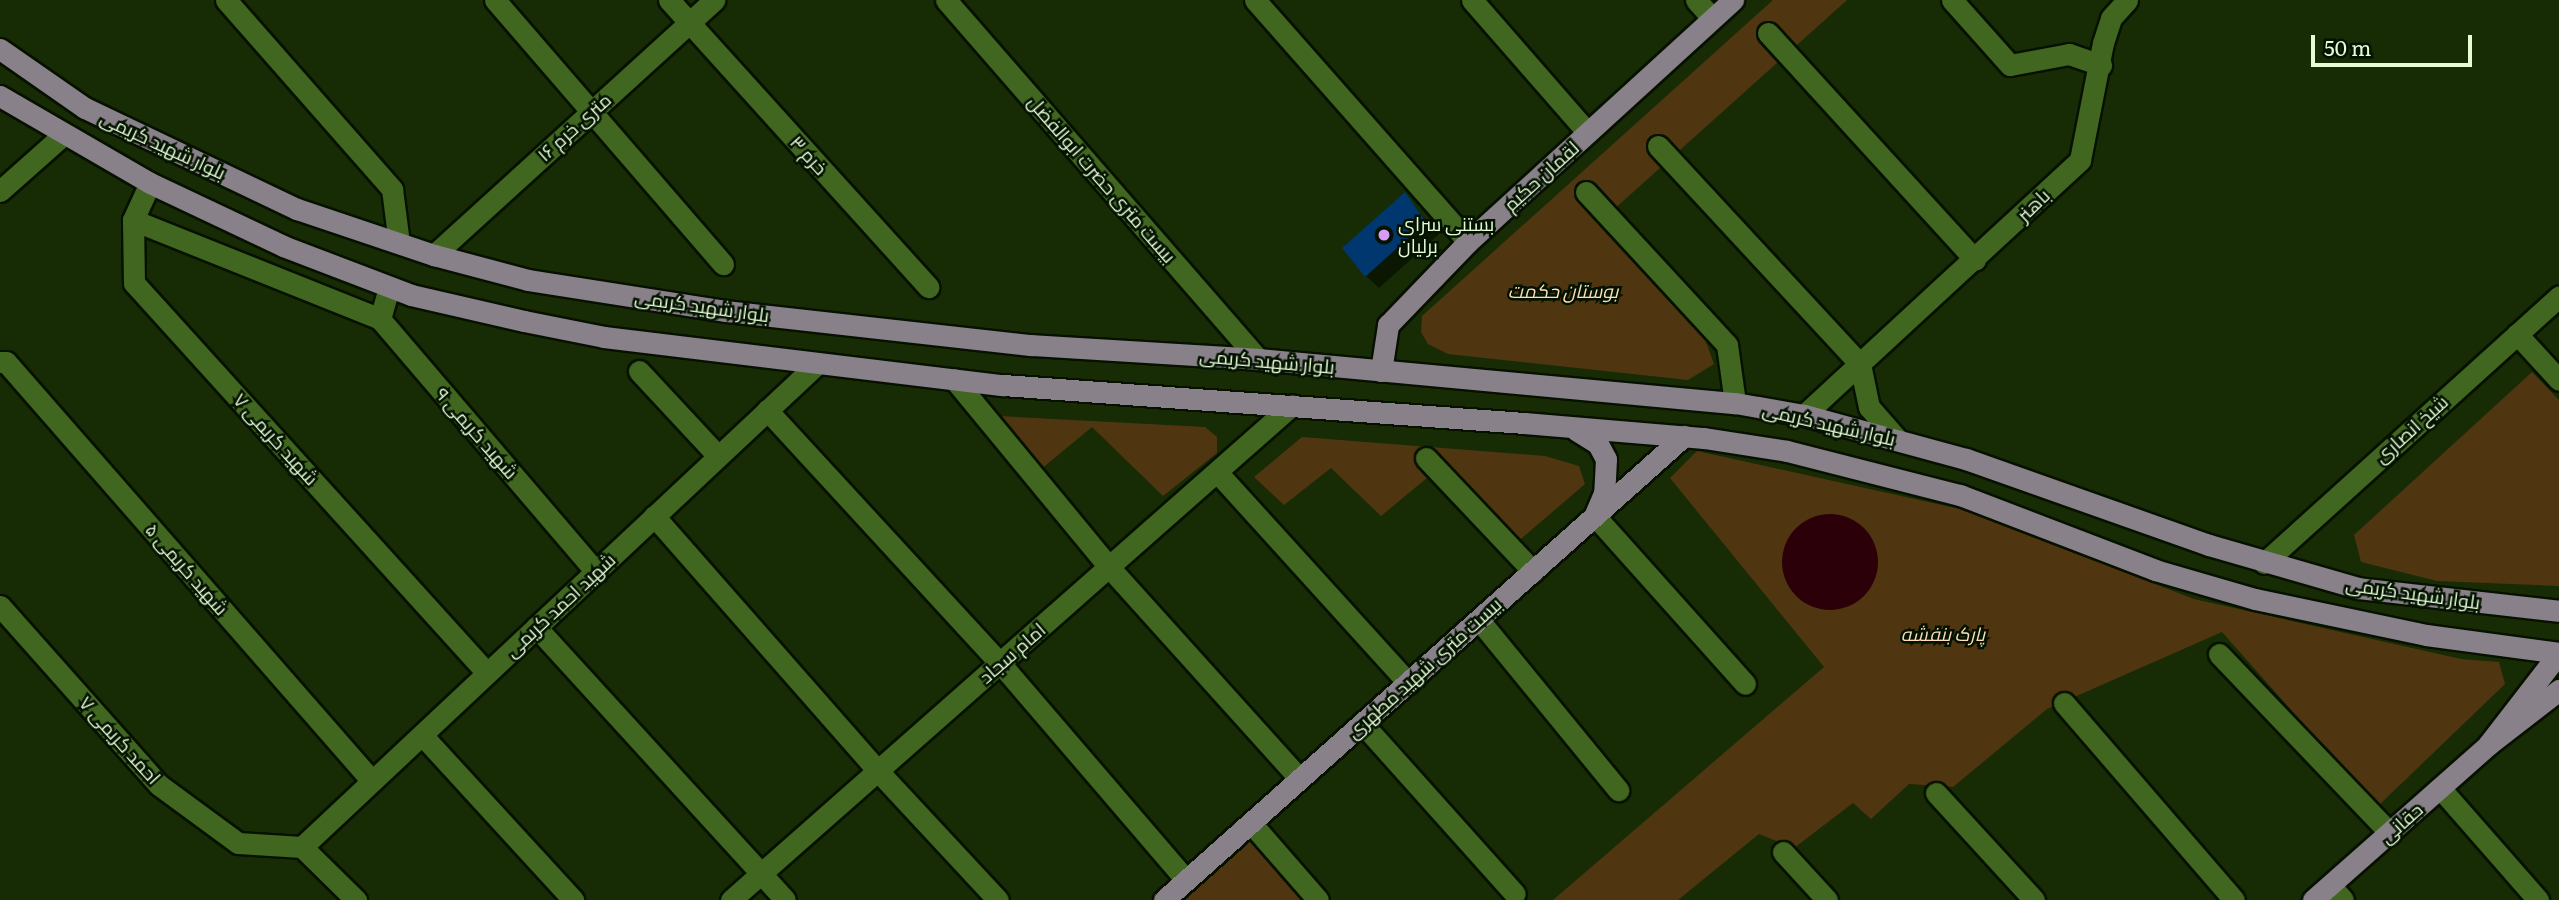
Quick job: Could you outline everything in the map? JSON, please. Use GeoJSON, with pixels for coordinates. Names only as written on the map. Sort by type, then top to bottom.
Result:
{"type":"FeatureCollection","features":[{"type":"Feature","properties":{"kind":"main road","name":"لقمان حکیم"},"geometry":{"type":"LineString","coordinates":[[1381,371],[1388,326],[1468,242],[1733,0]]}},
{"type":"Feature","properties":{"kind":"main road","name":"بلوار شهید کریمی"},"geometry":{"type":"LineString","coordinates":[[0,49],[85,108],[298,209],[434,255],[528,280],[726,311],[1031,345],[1258,359],[1735,403],[1804,415],[1898,440],[2264,563],[2358,588],[2559,611]]}},
{"type":"Feature","properties":{"kind":"main road","name":"بلوار شهید کریمی"},"geometry":{"type":"LineString","coordinates":[[0,96],[62,136],[150,183],[283,246],[389,288],[604,337],[954,379],[1684,436],[1787,451],[1960,495],[2155,570],[2255,599],[2426,635],[2559,653]]}},
{"type":"Feature","properties":{"kind":"main road"},"geometry":{"type":"LineString","coordinates":[[1571,427],[1598,444],[1606,459],[1604,493],[1595,516]]}},
{"type":"Feature","properties":{"kind":"main road","name":"بیست متری شهید مطهری"},"geometry":{"type":"LineString","coordinates":[[1164,900],[1684,436]]}},
{"type":"Feature","properties":{"kind":"main road"},"geometry":{"type":"LineString","coordinates":[[2488,745],[2559,653]]}},
{"type":"Feature","properties":{"kind":"main road"},"geometry":{"type":"LineString","coordinates":[[2488,745],[2559,690]]}},
{"type":"Feature","properties":{"kind":"main road","name":"حقانی"},"geometry":{"type":"LineString","coordinates":[[2312,900],[2337,893],[2390,833],[2488,745]]}},
{"type":"Feature","properties":{"kind":"street"},"geometry":{"type":"LineString","coordinates":[[226,0],[392,189],[399,243]]}},
{"type":"Feature","properties":{"kind":"street"},"geometry":{"type":"LineString","coordinates":[[495,0],[593,110],[723,264]]}},
{"type":"Feature","properties":{"kind":"street","name":"خرم ۳"},"geometry":{"type":"LineString","coordinates":[[669,0],[928,287]]}},
{"type":"Feature","properties":{"kind":"street","name":"۱۶ متری خرم"},"geometry":{"type":"LineString","coordinates":[[434,255],[714,0]]}},
{"type":"Feature","properties":{"kind":"street","name":"بیست متری حضرت ابوالفضل"},"geometry":{"type":"LineString","coordinates":[[946,0],[1258,359]]}},
{"type":"Feature","properties":{"kind":"street"},"geometry":{"type":"LineString","coordinates":[[1255,0],[1468,242]]}},
{"type":"Feature","properties":{"kind":"street"},"geometry":{"type":"LineString","coordinates":[[1472,0],[1588,133]]}},
{"type":"Feature","properties":{"kind":"street"},"geometry":{"type":"LineString","coordinates":[[1696,0],[1712,18]]}},
{"type":"Feature","properties":{"kind":"street"},"geometry":{"type":"LineString","coordinates":[[1952,0],[2010,65],[2069,54],[2101,65]]}},
{"type":"Feature","properties":{"kind":"street","name":"باهنر"},"geometry":{"type":"LineString","coordinates":[[1804,415],[1975,260],[2080,160],[2111,18],[2127,0]]}},
{"type":"Feature","properties":{"kind":"street"},"geometry":{"type":"LineString","coordinates":[[1768,33],[1975,260]]}},
{"type":"Feature","properties":{"kind":"street"},"geometry":{"type":"LineString","coordinates":[[0,191],[62,136]]}},
{"type":"Feature","properties":{"kind":"street"},"geometry":{"type":"LineString","coordinates":[[1658,146],[1860,364],[1869,407],[1898,440]]}},
{"type":"Feature","properties":{"kind":"street","name":"شهید کریمی ۷"},"geometry":{"type":"LineString","coordinates":[[150,183],[133,220],[134,283],[488,673]]}},
{"type":"Feature","properties":{"kind":"street"},"geometry":{"type":"LineString","coordinates":[[1586,192],[1727,345],[1735,403]]}},
{"type":"Feature","properties":{"kind":"street"},"geometry":{"type":"LineString","coordinates":[[133,220],[380,319],[389,288]]}},
{"type":"Feature","properties":{"kind":"street","name":"شیخ انصاری"},"geometry":{"type":"LineString","coordinates":[[2264,563],[2559,296]]}},
{"type":"Feature","properties":{"kind":"street","name":"شهید کریمی ۹"},"geometry":{"type":"LineString","coordinates":[[380,319],[595,571]]}},
{"type":"Feature","properties":{"kind":"street"},"geometry":{"type":"LineString","coordinates":[[2517,334],[2559,380]]}},
{"type":"Feature","properties":{"kind":"street","name":"شهید کریمی ۵"},"geometry":{"type":"LineString","coordinates":[[0,362],[6,362],[372,781]]}},
{"type":"Feature","properties":{"kind":"street","name":"شهید احمد کریمی"},"geometry":{"type":"LineString","coordinates":[[302,847],[818,363]]}},
{"type":"Feature","properties":{"kind":"street"},"geometry":{"type":"LineString","coordinates":[[639,371],[718,456]]}},
{"type":"Feature","properties":{"kind":"street"},"geometry":{"type":"LineString","coordinates":[[954,379],[1109,567],[1300,779]]}},
{"type":"Feature","properties":{"kind":"street","name":"امام سجاد"},"geometry":{"type":"LineString","coordinates":[[731,900],[1292,405]]}},
{"type":"Feature","properties":{"kind":"street"},"geometry":{"type":"LineString","coordinates":[[767,410],[1000,663],[1186,880]]}},
{"type":"Feature","properties":{"kind":"street"},"geometry":{"type":"LineString","coordinates":[[1426,457],[1533,571]]}},
{"type":"Feature","properties":{"kind":"street"},"geometry":{"type":"LineString","coordinates":[[1217,472],[1408,683]]}},
{"type":"Feature","properties":{"kind":"street"},"geometry":{"type":"LineString","coordinates":[[654,516],[878,771],[998,900]]}},
{"type":"Feature","properties":{"kind":"street"},"geometry":{"type":"LineString","coordinates":[[1595,516],[1745,684]]}},
{"type":"Feature","properties":{"kind":"street","name":"احمد کریمی ۷"},"geometry":{"type":"LineString","coordinates":[[0,606],[159,785],[238,843],[302,847]]}},
{"type":"Feature","properties":{"kind":"street"},"geometry":{"type":"LineString","coordinates":[[1479,620],[1618,790]]}},
{"type":"Feature","properties":{"kind":"street"},"geometry":{"type":"LineString","coordinates":[[536,627],[785,900]]}},
{"type":"Feature","properties":{"kind":"street"},"geometry":{"type":"LineString","coordinates":[[2219,654],[2390,833]]}},
{"type":"Feature","properties":{"kind":"street"},"geometry":{"type":"LineString","coordinates":[[2064,704],[2234,900]]}},
{"type":"Feature","properties":{"kind":"street"},"geometry":{"type":"LineString","coordinates":[[1362,723],[1515,894]]}},
{"type":"Feature","properties":{"kind":"street"},"geometry":{"type":"LineString","coordinates":[[422,735],[573,900]]}},
{"type":"Feature","properties":{"kind":"street"},"geometry":{"type":"LineString","coordinates":[[2440,788],[2538,900]]}},
{"type":"Feature","properties":{"kind":"street"},"geometry":{"type":"LineString","coordinates":[[1936,793],[2034,900]]}},
{"type":"Feature","properties":{"kind":"street"},"geometry":{"type":"LineString","coordinates":[[1251,823],[1318,900]]}},
{"type":"Feature","properties":{"kind":"street"},"geometry":{"type":"LineString","coordinates":[[302,847],[356,900]]}},
{"type":"Feature","properties":{"kind":"street"},"geometry":{"type":"LineString","coordinates":[[1783,852],[1827,900]]}},
{"type":"Feature","properties":{"kind":"green space","name":"بوستان حکمت"},"geometry":{"type":"Polygon","coordinates":[[[1773,0],[1847,0],[1602,220],[1701,328],[1714,364],[1688,380],[1448,354],[1428,344],[1421,332],[1422,316],[1773,0]]]}},
{"type":"Feature","properties":{"kind":"green space"},"geometry":{"type":"Polygon","coordinates":[[[2532,372],[2559,400],[2559,586],[2437,581],[2361,562],[2354,535],[2532,372]]]}},
{"type":"Feature","properties":{"kind":"green space"},"geometry":{"type":"Polygon","coordinates":[[[999,416],[1205,427],[1217,437],[1217,453],[1163,496],[1092,427],[1040,470],[999,416]]]}},
{"type":"Feature","properties":{"kind":"green space"},"geometry":{"type":"Polygon","coordinates":[[[1302,437],[1545,456],[1579,466],[1585,484],[1508,550],[1433,473],[1381,516],[1331,468],[1284,505],[1254,477],[1302,437]]]}},
{"type":"Feature","properties":{"kind":"green space","name":"پارک بنفشه"},"geometry":{"type":"Polygon","coordinates":[[[1697,451],[1960,509],[2194,599],[2461,659],[2499,662],[2505,684],[2377,807],[2222,632],[2047,709],[1953,787],[1909,784],[1871,819],[1853,803],[1794,848],[1759,834],[1678,900],[1553,900],[1824,667],[1670,478],[1697,451]]]}},
{"type":"Feature","properties":{"kind":"green space"},"geometry":{"type":"Polygon","coordinates":[[[1250,839],[1304,900],[1183,900],[1250,839]]]}},
{"type":"Feature","properties":{"kind":"shaded area"},"geometry":{"type":"Polygon","coordinates":[[[1830,514],[1848,518],[1864,528],[1874,544],[1878,562],[1874,580],[1864,596],[1848,606],[1830,610],[1812,606],[1796,596],[1786,580],[1782,562],[1786,544],[1796,528],[1812,518],[1830,514]]]}},
{"type":"Feature","properties":{"kind":"building","name":"بستنی سرای برلیان"},"geometry":{"type":"Polygon","coordinates":[[[1405,192],[1426,222],[1365,277],[1342,248],[1405,192]]]}},
{"type":"Feature","properties":{"kind":"place","name":"بستنی سرای برلیان"},"geometry":{"type":"Point","coordinates":[1384,235]}}]}
